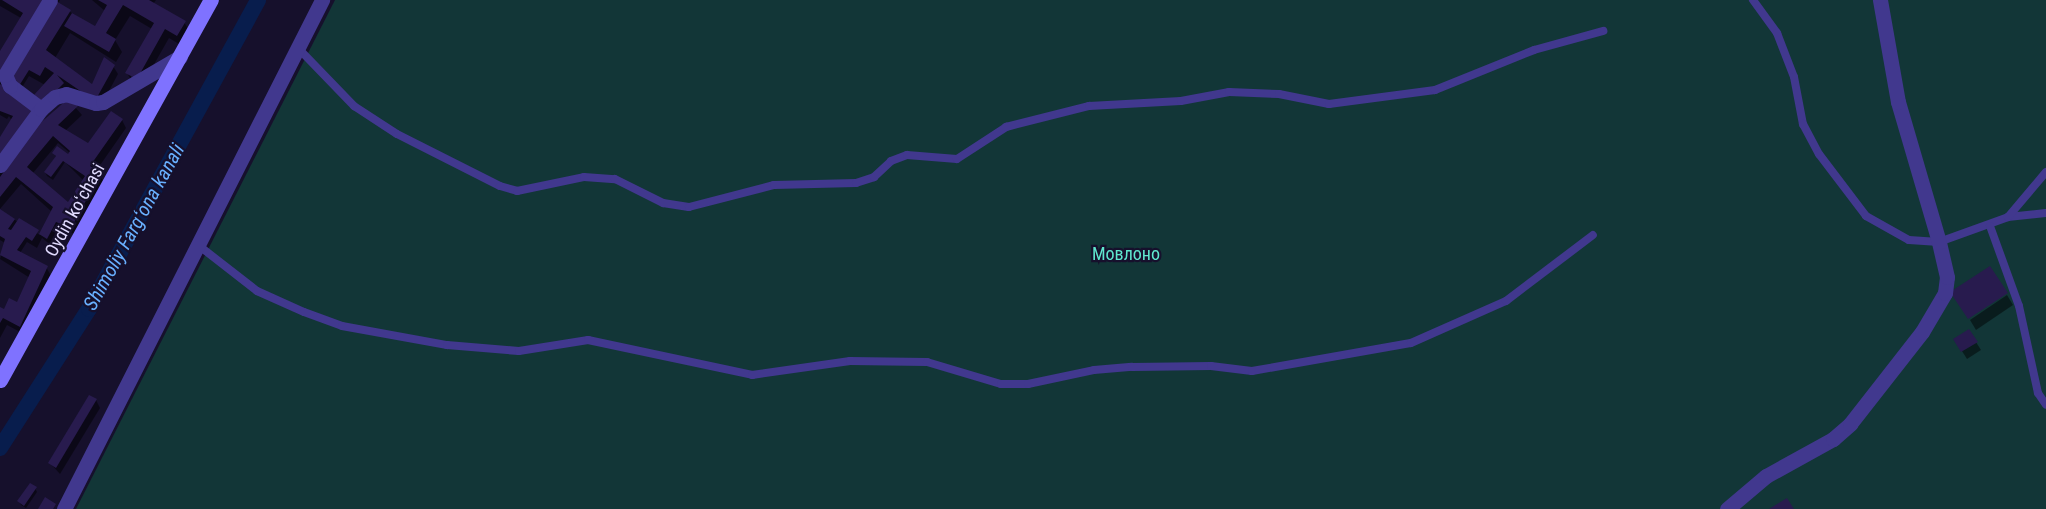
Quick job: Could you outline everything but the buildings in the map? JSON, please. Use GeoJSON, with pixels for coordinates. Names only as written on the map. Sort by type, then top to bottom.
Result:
{"type":"FeatureCollection","features":[{"type":"Feature","properties":{"kind":"street"},"geometry":{"type":"LineString","coordinates":[[41,109],[10,86],[5,75],[50,0]]}},
{"type":"Feature","properties":{"kind":"street"},"geometry":{"type":"LineString","coordinates":[[64,509],[322,0]]}},
{"type":"Feature","properties":{"kind":"street"},"geometry":{"type":"LineString","coordinates":[[1727,509],[1766,476],[1833,439],[1872,397],[1922,332],[1945,293],[1947,278],[1939,242],[1898,102],[1880,0]]}},
{"type":"Feature","properties":{"kind":"street","name":"Oydin koʻchasi"},"geometry":{"type":"LineString","coordinates":[[0,380],[210,1]]}},
{"type":"Feature","properties":{"kind":"street"},"geometry":{"type":"LineString","coordinates":[[0,165],[41,109],[61,94],[103,102],[180,57]]}},
{"type":"Feature","properties":{"kind":"lane"},"geometry":{"type":"LineString","coordinates":[[1753,0],[1777,33],[1794,77],[1803,124],[1818,154],[1866,216],[1909,240],[1939,242],[1990,226],[2008,217],[2046,213]]}},
{"type":"Feature","properties":{"kind":"lane"},"geometry":{"type":"LineString","coordinates":[[298,48],[354,106],[397,134],[500,186],[517,191],[584,177],[615,179],[663,203],[689,207],[774,185],[856,183],[873,177],[891,161],[907,155],[957,159],[1006,127],[1089,106],[1181,101],[1230,92],[1279,94],[1329,104],[1435,90],[1534,50],[1603,31]]}},
{"type":"Feature","properties":{"kind":"lane"},"geometry":{"type":"LineString","coordinates":[[2008,217],[2046,172]]}},
{"type":"Feature","properties":{"kind":"lane"},"geometry":{"type":"LineString","coordinates":[[1990,226],[2019,306],[2038,393],[2046,405]]}},
{"type":"Feature","properties":{"kind":"lane"},"geometry":{"type":"LineString","coordinates":[[198,244],[257,291],[304,312],[342,326],[436,343],[519,351],[588,340],[753,375],[850,361],[927,362],[1000,384],[1028,384],[1094,370],[1132,367],[1211,366],[1252,371],[1411,343],[1506,301],[1593,235]]}},
{"type":"Feature","properties":{"kind":"green space","name":"Мовлоно"},"geometry":{"type":"Polygon","coordinates":[[[335,0],[2046,0],[2046,509],[76,509],[335,0]]]}},
{"type":"Feature","properties":{"kind":"waterway","name":"Shimoliy Fargʻona kanali"},"geometry":{"type":"LineString","coordinates":[[0,448],[89,309],[258,0]]}}]}
